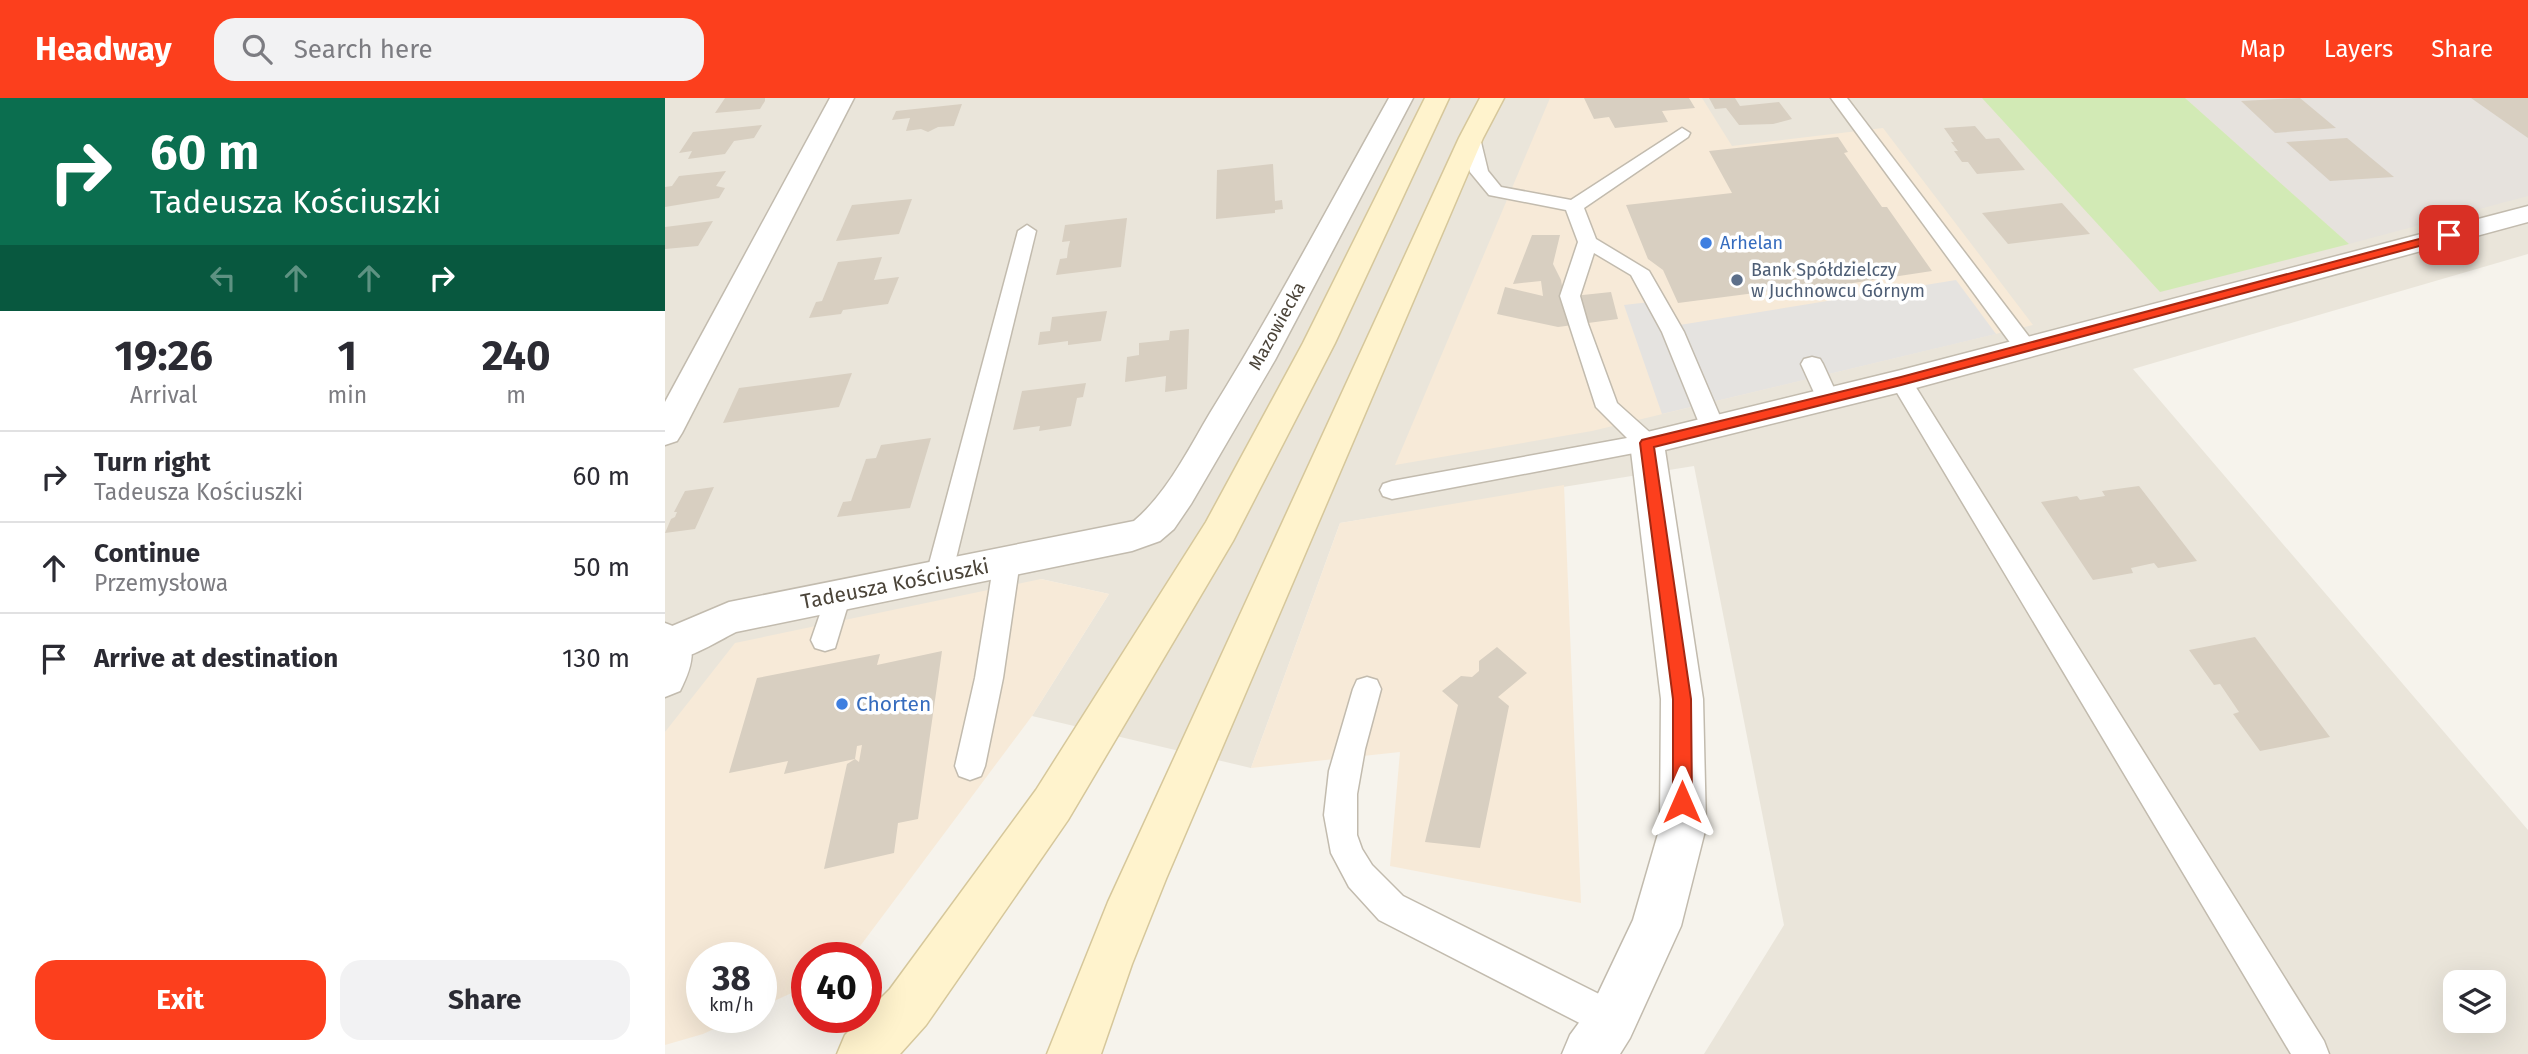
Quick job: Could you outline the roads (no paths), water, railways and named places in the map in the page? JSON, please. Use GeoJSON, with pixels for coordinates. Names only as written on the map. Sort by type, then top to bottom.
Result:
{"type":"FeatureCollection","features":[{"type":"Feature","properties":{"kind":"main road"},"geometry":{"type":"LineString","coordinates":[[864,1054],[908,1007],[1052,806],[1220,531],[1319,343],[1437,98]]}},
{"type":"Feature","properties":{"kind":"main road"},"geometry":{"type":"LineString","coordinates":[[1074,1054],[1088,1009],[1142,883],[1471,138],[1492,98]]}},
{"type":"Feature","properties":{"kind":"street"},"geometry":{"type":"LineString","coordinates":[[665,433],[842,98]]}},
{"type":"Feature","properties":{"kind":"street","name":"Mazowiecka"},"geometry":{"type":"LineString","coordinates":[[1132,537],[1154,525],[1178,495],[1259,360],[1401,98]]}},
{"type":"Feature","properties":{"kind":"street"},"geometry":{"type":"LineString","coordinates":[[1600,1037],[1656,926],[1683,827],[1682,699],[1647,443],[1901,381],[2528,214]]}},
{"type":"Feature","properties":{"kind":"street","name":"Tadeusza Kościuszki"},"geometry":{"type":"LineString","coordinates":[[667,655],[729,618],[1132,537]]}},
{"type":"Feature","properties":{"kind":"lane"},"geometry":{"type":"LineString","coordinates":[[1839,98],[2025,347]]}},
{"type":"Feature","properties":{"kind":"lane"},"geometry":{"type":"LineString","coordinates":[[1471,138],[1479,172],[1495,191],[1574,206],[1682,134]]}},
{"type":"Feature","properties":{"kind":"lane"},"geometry":{"type":"LineString","coordinates":[[1574,206],[1588,242],[1639,271],[1673,332],[1713,428]]}},
{"type":"Feature","properties":{"kind":"lane"},"geometry":{"type":"LineString","coordinates":[[939,575],[1027,231]]}},
{"type":"Feature","properties":{"kind":"lane"},"geometry":{"type":"LineString","coordinates":[[1588,242],[1570,296],[1578,324],[1607,407],[1647,443]]}},
{"type":"Feature","properties":{"kind":"lane"},"geometry":{"type":"LineString","coordinates":[[1812,364],[1828,399]]}},
{"type":"Feature","properties":{"kind":"lane"},"geometry":{"type":"LineString","coordinates":[[1901,381],[2311,1054]]}},
{"type":"Feature","properties":{"kind":"lane"},"geometry":{"type":"LineString","coordinates":[[1392,490],[1647,443]]}},
{"type":"Feature","properties":{"kind":"lane"},"geometry":{"type":"LineString","coordinates":[[970,766],[989,678],[1007,561]]}},
{"type":"Feature","properties":{"kind":"lane"},"geometry":{"type":"LineString","coordinates":[[825,640],[838,595]]}},
{"type":"Feature","properties":{"kind":"lane"},"geometry":{"type":"LineString","coordinates":[[1367,689],[1343,774],[1341,830],[1346,852],[1363,880],[1391,908],[1600,1037]]}},
{"type":"Feature","properties":{"kind":"place","name":"Arhelan"},"geometry":{"type":"Point","coordinates":[1706,243]}},
{"type":"Feature","properties":{"kind":"place","name":"Bank Spółdzielczy w Juchnowcu Górnym"},"geometry":{"type":"Point","coordinates":[1737,280]}},
{"type":"Feature","properties":{"kind":"place","name":"Chorten"},"geometry":{"type":"Point","coordinates":[842,704]}}]}
